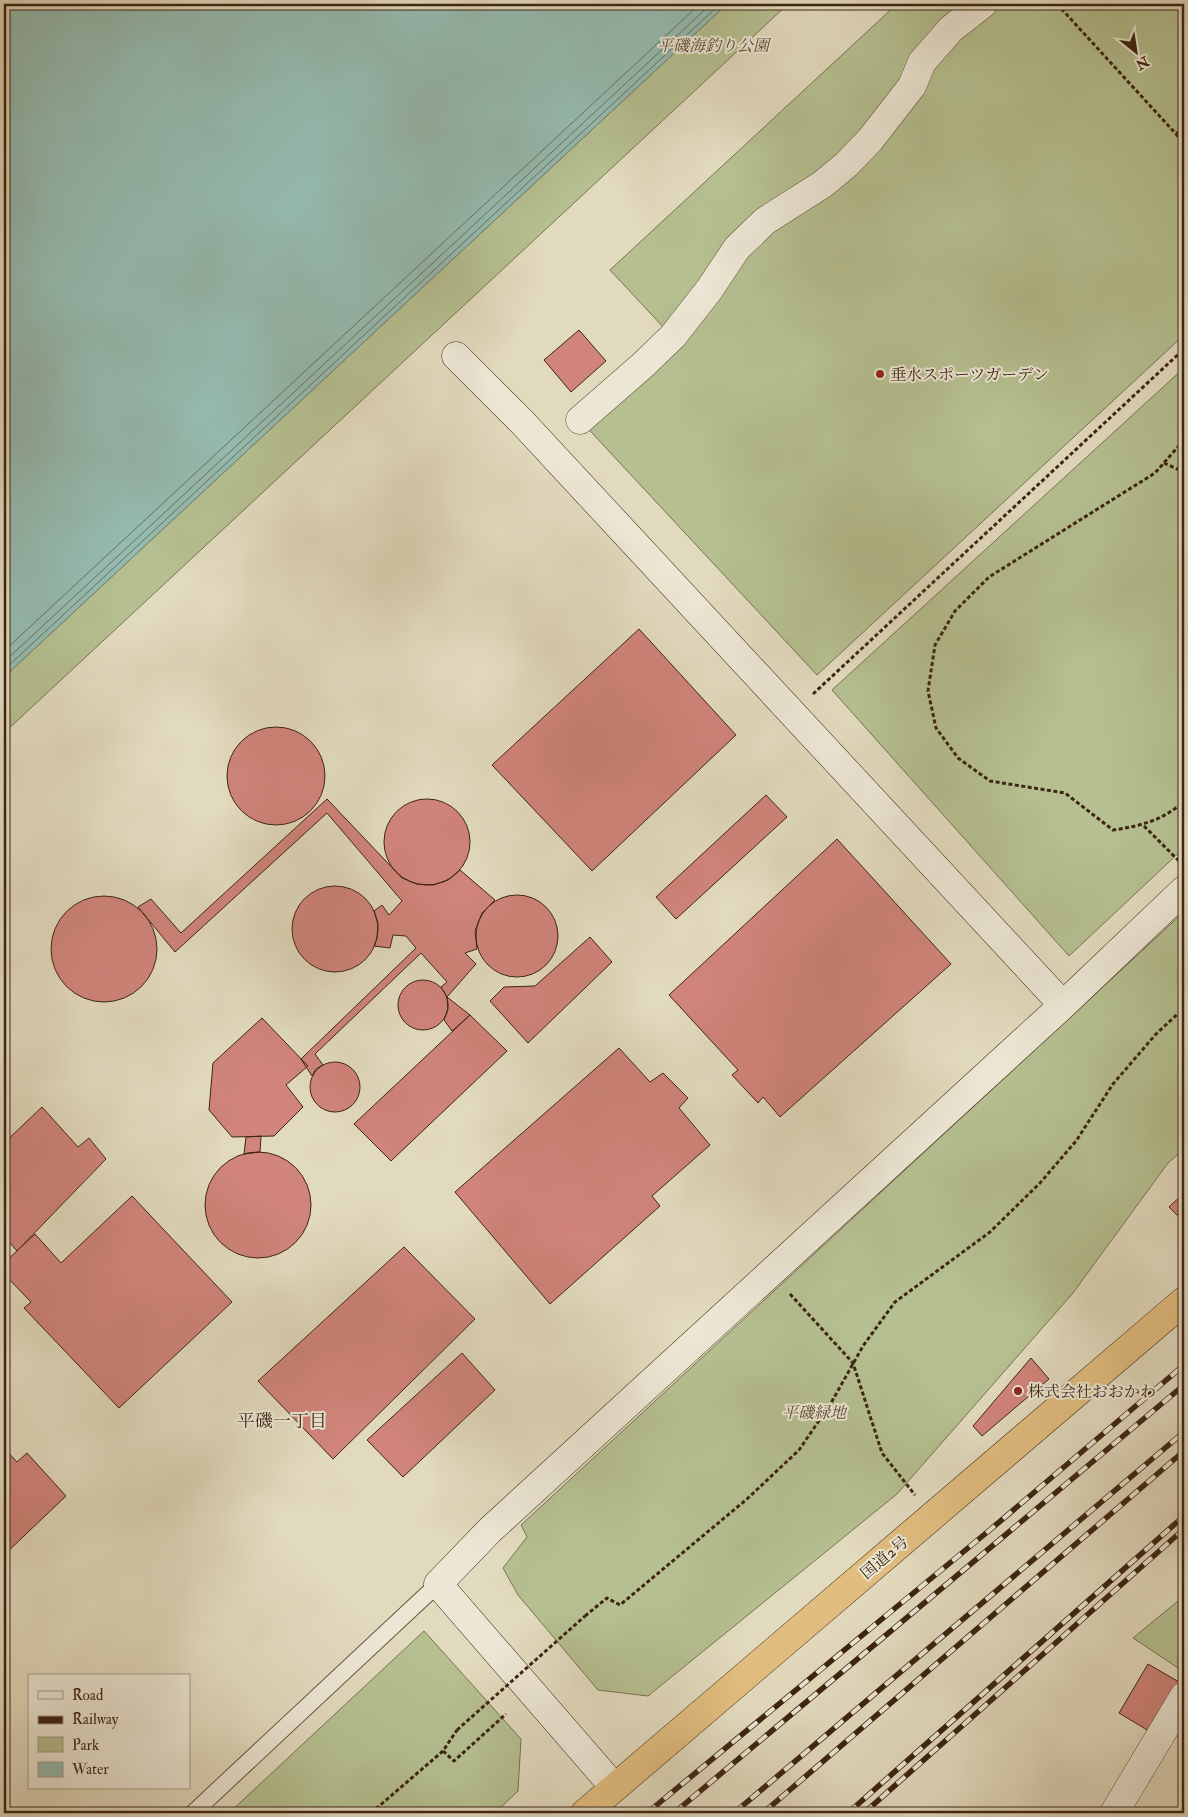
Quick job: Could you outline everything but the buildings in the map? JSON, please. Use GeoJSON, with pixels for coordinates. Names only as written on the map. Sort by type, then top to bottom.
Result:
{"type":"FeatureCollection","features":[{"type":"Feature","properties":{"kind":"highway","name":"国道2号"},"geometry":{"type":"LineString","coordinates":[[585,1813],[1184,1302]]}},
{"type":"Feature","properties":{"kind":"street"},"geometry":{"type":"LineString","coordinates":[[580,420],[673,336],[738,248],[766,221],[823,184],[853,158],[870,140],[912,86],[922,62],[951,29],[983,4]]}},
{"type":"Feature","properties":{"kind":"street"},"geometry":{"type":"LineString","coordinates":[[456,356],[523,423],[1063,1005]]}},
{"type":"Feature","properties":{"kind":"street"},"geometry":{"type":"LineString","coordinates":[[614,1787],[438,1584],[490,1530],[1063,1005],[1178,879]]}},
{"type":"Feature","properties":{"kind":"street"},"geometry":{"type":"LineString","coordinates":[[1114,1813],[1184,1696]]}},
{"type":"Feature","properties":{"kind":"lane"},"geometry":{"type":"LineString","coordinates":[[193,1813],[438,1584]]}},
{"type":"Feature","properties":{"kind":"path"},"geometry":{"type":"LineString","coordinates":[[1057,4],[1184,144]]}},
{"type":"Feature","properties":{"kind":"path"},"geometry":{"type":"LineString","coordinates":[[1176,134],[1184,126]]}},
{"type":"Feature","properties":{"kind":"path"},"geometry":{"type":"LineString","coordinates":[[813,694],[1184,349]]}},
{"type":"Feature","properties":{"kind":"path"},"geometry":{"type":"LineString","coordinates":[[1184,440],[1164,463],[1147,478],[989,577],[955,611],[935,645],[928,691],[936,728],[958,758],[990,781],[1065,793],[1113,830],[1144,826],[1173,811],[1184,801]]}},
{"type":"Feature","properties":{"kind":"path"},"geometry":{"type":"LineString","coordinates":[[1164,463],[1184,472]]}},
{"type":"Feature","properties":{"kind":"path"},"geometry":{"type":"LineString","coordinates":[[806,687],[820,701]]}},
{"type":"Feature","properties":{"kind":"path"},"geometry":{"type":"LineString","coordinates":[[1144,826],[1179,861]]}},
{"type":"Feature","properties":{"kind":"path"},"geometry":{"type":"LineString","coordinates":[[1178,879],[1179,861],[1184,857]]}},
{"type":"Feature","properties":{"kind":"path"},"geometry":{"type":"LineString","coordinates":[[370,1813],[443,1750],[457,1730],[585,1616],[607,1598],[620,1605],[747,1499],[799,1450],[831,1403],[863,1346],[895,1302],[990,1232],[1040,1183],[1076,1141],[1113,1084],[1156,1034],[1184,1008]]}},
{"type":"Feature","properties":{"kind":"path"},"geometry":{"type":"LineString","coordinates":[[771,1273],[853,1363],[882,1453],[932,1516]]}},
{"type":"Feature","properties":{"kind":"path"},"geometry":{"type":"LineString","coordinates":[[443,1750],[454,1761],[506,1714]]}},
{"type":"Feature","properties":{"kind":"green space","name":"平磯海釣り公園"},"geometry":{"type":"Polygon","coordinates":[[[727,4],[788,4],[4,733],[4,677],[727,4]]]}},
{"type":"Feature","properties":{"kind":"green space","name":"垂水スポーツガーデン"},"geometry":{"type":"Polygon","coordinates":[[[897,4],[1184,4],[1184,335],[817,675],[580,420],[666,330],[610,270],[897,4]]]}},
{"type":"Feature","properties":{"kind":"green space"},"geometry":{"type":"Polygon","coordinates":[[[1184,368],[1184,848],[1069,956],[832,690],[1184,368]]]}},
{"type":"Feature","properties":{"kind":"green space","name":"平磯緑地"},"geometry":{"type":"Polygon","coordinates":[[[1184,912],[1184,1149],[1168,1163],[1073,1293],[897,1494],[648,1696],[598,1690],[518,1595],[503,1568],[527,1537],[521,1525],[1184,912]]]}},
{"type":"Feature","properties":{"kind":"green space"},"geometry":{"type":"Polygon","coordinates":[[[1184,1596],[1184,1672],[1133,1638],[1184,1596]]]}},
{"type":"Feature","properties":{"kind":"green space"},"geometry":{"type":"Polygon","coordinates":[[[424,1631],[521,1739],[518,1791],[495,1813],[229,1813],[424,1631]]]}},
{"type":"Feature","properties":{"kind":"water"},"geometry":{"type":"Polygon","coordinates":[[[4,4],[727,4],[4,677],[4,4]]]}},
{"type":"Feature","properties":{"kind":"railway"},"geometry":{"type":"LineString","coordinates":[[647,1813],[991,1529],[1184,1365]]}},
{"type":"Feature","properties":{"kind":"railway"},"geometry":{"type":"LineString","coordinates":[[674,1813],[1184,1385]]}},
{"type":"Feature","properties":{"kind":"railway"},"geometry":{"type":"LineString","coordinates":[[734,1813],[1184,1432]]}},
{"type":"Feature","properties":{"kind":"railway"},"geometry":{"type":"LineString","coordinates":[[763,1813],[1184,1451]]}},
{"type":"Feature","properties":{"kind":"railway"},"geometry":{"type":"LineString","coordinates":[[848,1813],[1184,1516]]}},
{"type":"Feature","properties":{"kind":"railway"},"geometry":{"type":"LineString","coordinates":[[864,1813],[1184,1529]]}},
{"type":"Feature","properties":{"kind":"place","name":"垂水スポーツガーデン"},"geometry":{"type":"Point","coordinates":[880,374]}},
{"type":"Feature","properties":{"kind":"place","name":"株式会社おおかわ"},"geometry":{"type":"Point","coordinates":[1018,1391]}},
{"type":"Feature","properties":{"kind":"district","name":"平磯一丁目"},"geometry":{"type":"Point","coordinates":[282,1421]}}]}
